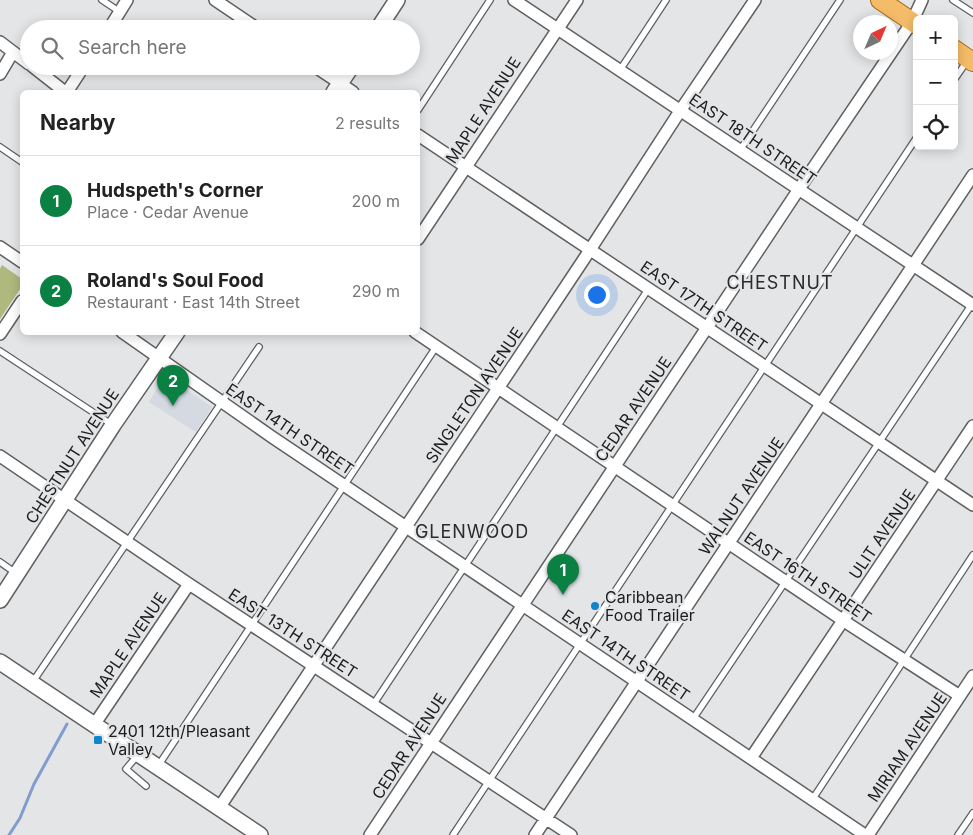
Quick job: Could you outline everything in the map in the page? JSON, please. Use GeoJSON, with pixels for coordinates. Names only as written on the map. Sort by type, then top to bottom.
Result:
{"type":"FeatureCollection","features":[{"type":"Feature","properties":{"kind":"main road"},"geometry":{"type":"LineString","coordinates":[[384,20],[398,0]]}},
{"type":"Feature","properties":{"kind":"main road"},"geometry":{"type":"LineString","coordinates":[[880,0],[913,23]]}},
{"type":"Feature","properties":{"kind":"main road"},"geometry":{"type":"LineString","coordinates":[[337,88],[346,75]]}},
{"type":"Feature","properties":{"kind":"main road","name":"CHESTNUT AVENUE"},"geometry":{"type":"LineString","coordinates":[[0,600],[64,499],[175,335]]}},
{"type":"Feature","properties":{"kind":"main road"},"geometry":{"type":"LineString","coordinates":[[0,662],[7,672],[32,684],[260,835]]}},
{"type":"Feature","properties":{"kind":"street"},"geometry":{"type":"LineString","coordinates":[[114,20],[127,0]]}},
{"type":"Feature","properties":{"kind":"street"},"geometry":{"type":"LineString","coordinates":[[215,0],[245,20]]}},
{"type":"Feature","properties":{"kind":"street","name":"EAST 18TH STREET"},"geometry":{"type":"LineString","coordinates":[[514,0],[973,304]]}},
{"type":"Feature","properties":{"kind":"street","name":"MAPLE AVENUE"},"geometry":{"type":"LineString","coordinates":[[420,236],[577,0]]}},
{"type":"Feature","properties":{"kind":"street","name":"SINGLETON AVENUE"},"geometry":{"type":"LineString","coordinates":[[219,808],[755,0]]}},
{"type":"Feature","properties":{"kind":"street","name":"CEDAR AVENUE"},"geometry":{"type":"LineString","coordinates":[[917,15],[922,0]]}},
{"type":"Feature","properties":{"kind":"street","name":"CEDAR AVENUE"},"geometry":{"type":"LineString","coordinates":[[370,835],[799,189],[913,25]]}},
{"type":"Feature","properties":{"kind":"street"},"geometry":{"type":"LineString","coordinates":[[0,42],[20,57]]}},
{"type":"Feature","properties":{"kind":"street"},"geometry":{"type":"LineString","coordinates":[[0,74],[13,52]]}},
{"type":"Feature","properties":{"kind":"street"},"geometry":{"type":"LineString","coordinates":[[43,75],[63,90]]}},
{"type":"Feature","properties":{"kind":"street"},"geometry":{"type":"LineString","coordinates":[[67,90],[78,75]]}},
{"type":"Feature","properties":{"kind":"street"},"geometry":{"type":"LineString","coordinates":[[323,75],[337,88]]}},
{"type":"Feature","properties":{"kind":"street","name":"EAST 17TH STREET"},"geometry":{"type":"LineString","coordinates":[[420,136],[973,505]]}},
{"type":"Feature","properties":{"kind":"street","name":"WALNUT AVENUE"},"geometry":{"type":"LineString","coordinates":[[535,835],[973,176]]}},
{"type":"Feature","properties":{"kind":"street"},"geometry":{"type":"LineString","coordinates":[[0,247],[20,261]]}},
{"type":"Feature","properties":{"kind":"street"},"geometry":{"type":"LineString","coordinates":[[0,334],[20,304]]}},
{"type":"Feature","properties":{"kind":"street","name":"EAST 14TH STREET"},"geometry":{"type":"LineString","coordinates":[[126,335],[221,403],[866,835]]}},
{"type":"Feature","properties":{"kind":"street","name":"EAST 16TH STREET"},"geometry":{"type":"LineString","coordinates":[[419,335],[843,620],[960,696]]}},
{"type":"Feature","properties":{"kind":"street","name":"ULIT AVENUE"},"geometry":{"type":"LineString","coordinates":[[751,758],[973,426]]}},
{"type":"Feature","properties":{"kind":"street","name":"EAST 13TH STREET"},"geometry":{"type":"LineString","coordinates":[[0,456],[189,584],[571,835]]}},
{"type":"Feature","properties":{"kind":"street","name":"MAPLE AVENUE"},"geometry":{"type":"LineString","coordinates":[[94,725],[189,584]]}},
{"type":"Feature","properties":{"kind":"street","name":"MIRIAM AVENUE"},"geometry":{"type":"LineString","coordinates":[[866,835],[973,676]]}},
{"type":"Feature","properties":{"kind":"lane"},"geometry":{"type":"LineString","coordinates":[[102,0],[120,12]]}},
{"type":"Feature","properties":{"kind":"lane"},"geometry":{"type":"LineString","coordinates":[[420,107],[490,0]]}},
{"type":"Feature","properties":{"kind":"lane"},"geometry":{"type":"LineString","coordinates":[[620,70],[666,0]]}},
{"type":"Feature","properties":{"kind":"lane"},"geometry":{"type":"LineString","coordinates":[[740,150],[840,0]]}},
{"type":"Feature","properties":{"kind":"lane"},"geometry":{"type":"LineString","coordinates":[[953,0],[973,13]]}},
{"type":"Feature","properties":{"kind":"lane"},"geometry":{"type":"LineString","coordinates":[[958,72],[965,57]]}},
{"type":"Feature","properties":{"kind":"lane"},"geometry":{"type":"LineString","coordinates":[[453,835],[913,143]]}},
{"type":"Feature","properties":{"kind":"lane"},"geometry":{"type":"LineString","coordinates":[[0,147],[20,161]]}},
{"type":"Feature","properties":{"kind":"lane"},"geometry":{"type":"LineString","coordinates":[[373,705],[649,288]]}},
{"type":"Feature","properties":{"kind":"lane"},"geometry":{"type":"LineString","coordinates":[[694,720],[973,304]]}},
{"type":"Feature","properties":{"kind":"lane"},"geometry":{"type":"LineString","coordinates":[[32,684],[259,347]]}},
{"type":"Feature","properties":{"kind":"lane"},"geometry":{"type":"LineString","coordinates":[[158,767],[436,347]]}},
{"type":"Feature","properties":{"kind":"lane"},"geometry":{"type":"LineString","coordinates":[[0,351],[113,425]]}},
{"type":"Feature","properties":{"kind":"lane"},"geometry":{"type":"LineString","coordinates":[[812,800],[973,555]]}},
{"type":"Feature","properties":{"kind":"lane"},"geometry":{"type":"LineString","coordinates":[[0,562],[17,574]]}},
{"type":"Feature","properties":{"kind":"lane"},"geometry":{"type":"LineString","coordinates":[[138,754],[126,770],[146,786]]}},
{"type":"Feature","properties":{"kind":"lane"},"geometry":{"type":"LineString","coordinates":[[958,835],[973,813]]}},
{"type":"Feature","properties":{"kind":"shaded area"},"geometry":{"type":"Polygon","coordinates":[[[169,378],[212,407],[196,432],[149,402],[159,385],[166,382],[169,378]]]}},
{"type":"Feature","properties":{"kind":"green space"},"geometry":{"type":"Polygon","coordinates":[[[2,265],[20,278],[20,289],[0,319],[0,269],[2,265]]]}},
{"type":"Feature","properties":{"kind":"waterway"},"geometry":{"type":"LineString","coordinates":[[9,835],[20,818],[34,784],[67,724]]}},
{"type":"Feature","properties":{"kind":"place","name":"Roland's Soul Food"},"geometry":{"type":"Point","coordinates":[173,406]}},
{"type":"Feature","properties":{"kind":"place","name":"Hudspeth's Corner"},"geometry":{"type":"Point","coordinates":[563,595]}},
{"type":"Feature","properties":{"kind":"place","name":"Caribbean Food Trailer"},"geometry":{"type":"Point","coordinates":[595,606]}},
{"type":"Feature","properties":{"kind":"place","name":"2401 12th/Pleasant Valley"},"geometry":{"type":"Point","coordinates":[98,740]}},
{"type":"Feature","properties":{"kind":"district","name":"CHESTNUT"},"geometry":{"type":"Point","coordinates":[780,283]}},
{"type":"Feature","properties":{"kind":"district","name":"GLENWOOD"},"geometry":{"type":"Point","coordinates":[472,532]}}]}
